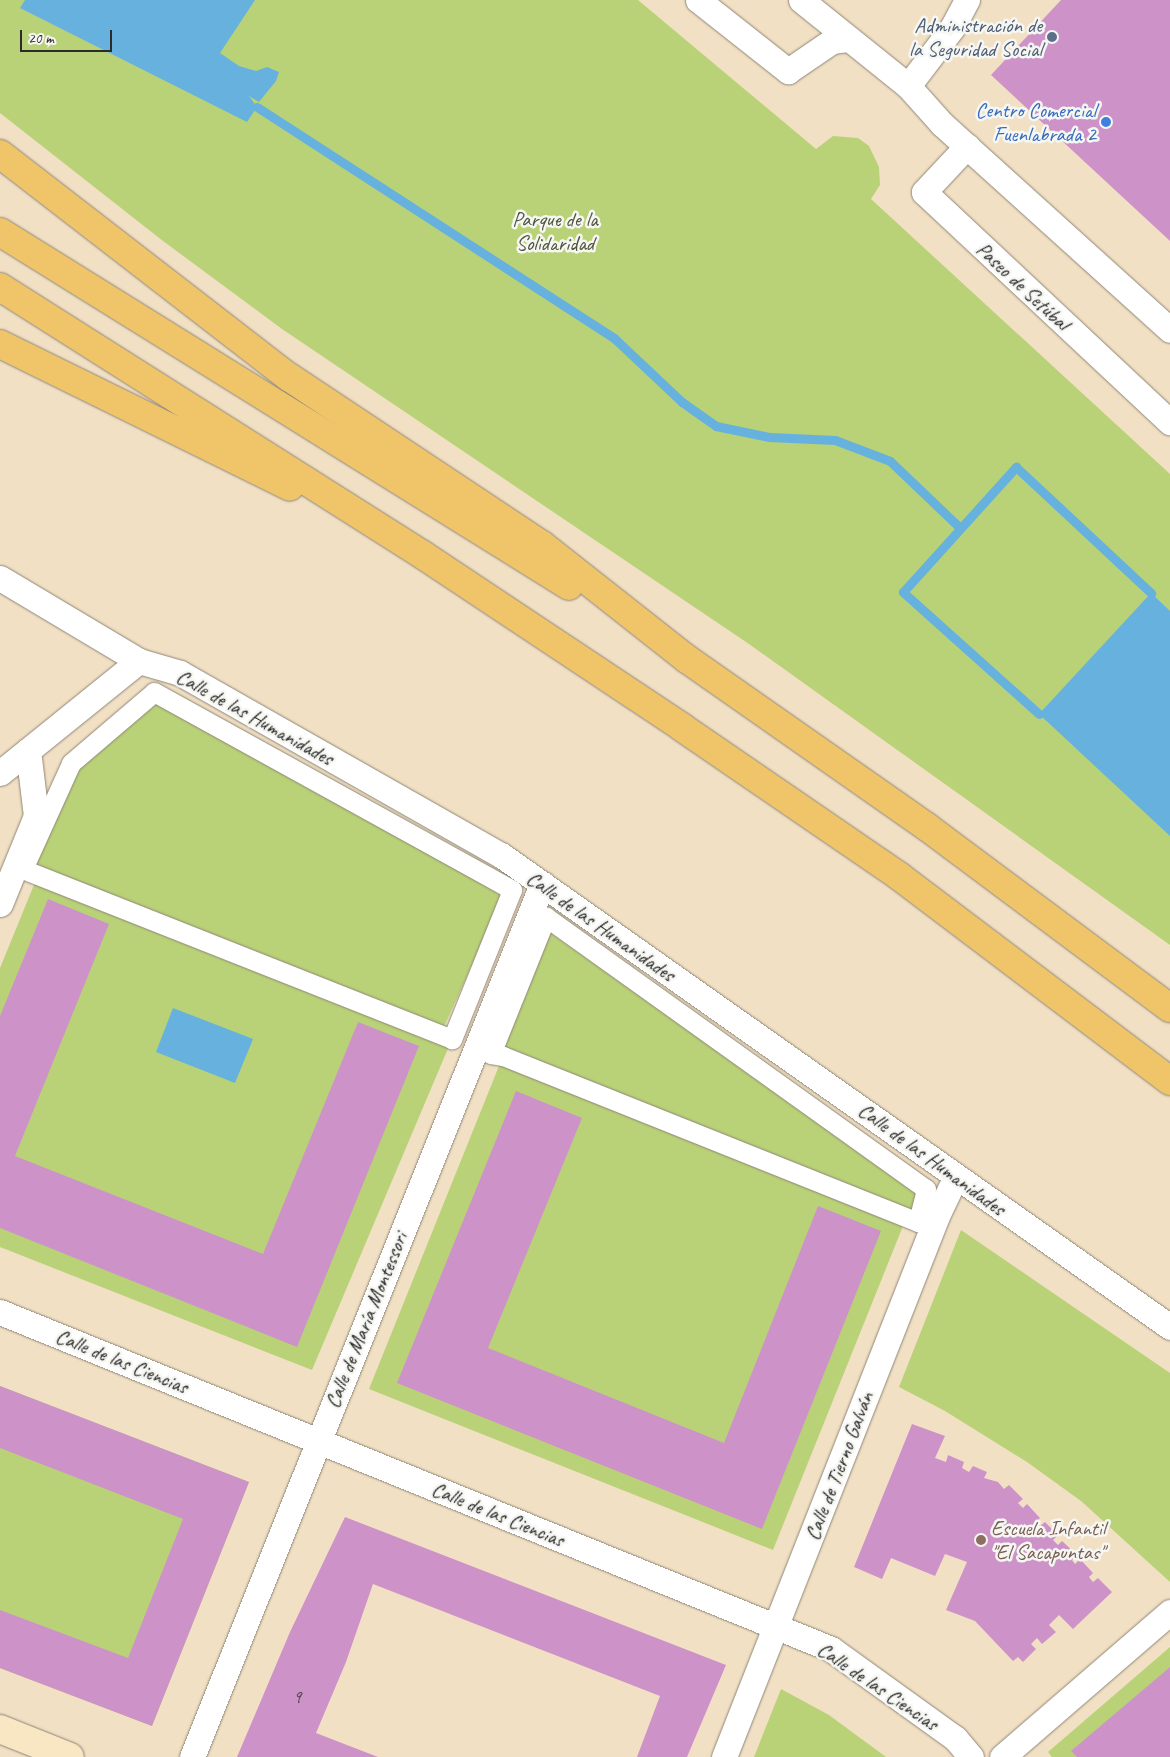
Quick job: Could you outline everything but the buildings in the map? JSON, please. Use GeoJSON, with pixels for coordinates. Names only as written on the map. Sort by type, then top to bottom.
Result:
{"type":"FeatureCollection","features":[{"type":"Feature","properties":{"kind":"highway"},"geometry":{"type":"LineString","coordinates":[[0,154],[289,377],[542,545],[687,659]]}},
{"type":"Feature","properties":{"kind":"highway"},"geometry":{"type":"LineString","coordinates":[[0,232],[687,659],[927,827],[1170,1008]]}},
{"type":"Feature","properties":{"kind":"highway"},"geometry":{"type":"LineString","coordinates":[[0,287],[423,555],[675,722],[899,876],[1170,1081]]}},
{"type":"Feature","properties":{"kind":"highway"},"geometry":{"type":"LineString","coordinates":[[0,344],[423,555]]}},
{"type":"Feature","properties":{"kind":"main road"},"geometry":{"type":"LineString","coordinates":[[0,1729],[70,1757]]}},
{"type":"Feature","properties":{"kind":"street"},"geometry":{"type":"LineString","coordinates":[[698,0],[788,71],[832,41],[849,39]]}},
{"type":"Feature","properties":{"kind":"street"},"geometry":{"type":"LineString","coordinates":[[801,0],[908,86],[967,146],[1170,330]]}},
{"type":"Feature","properties":{"kind":"street"},"geometry":{"type":"LineString","coordinates":[[908,86],[952,28],[967,0]]}},
{"type":"Feature","properties":{"kind":"street","name":"Paseo de Setúbal"},"geometry":{"type":"LineString","coordinates":[[967,146],[924,192],[1170,422]]}},
{"type":"Feature","properties":{"kind":"street","name":"Calle de las Humanidades"},"geometry":{"type":"LineString","coordinates":[[0,578],[139,661],[180,673],[501,855],[1170,1327]]}},
{"type":"Feature","properties":{"kind":"street"},"geometry":{"type":"LineString","coordinates":[[0,773],[139,661]]}},
{"type":"Feature","properties":{"kind":"street"},"geometry":{"type":"LineString","coordinates":[[154,692],[512,890],[452,1039],[23,869],[71,763],[154,692]]}},
{"type":"Feature","properties":{"kind":"street"},"geometry":{"type":"LineString","coordinates":[[0,904],[36,816],[28,750]]}},
{"type":"Feature","properties":{"kind":"street","name":"Calle de María Montessori"},"geometry":{"type":"LineString","coordinates":[[192,1757],[542,884]]}},
{"type":"Feature","properties":{"kind":"street"},"geometry":{"type":"LineString","coordinates":[[546,917],[926,1189],[918,1222],[503,1056],[491,1054],[546,917]]}},
{"type":"Feature","properties":{"kind":"street","name":"Calle de Tierno Galván"},"geometry":{"type":"LineString","coordinates":[[724,1757],[937,1216],[956,1176]]}},
{"type":"Feature","properties":{"kind":"street","name":"Calle de las Ciencias"},"geometry":{"type":"LineString","coordinates":[[0,1312],[831,1649],[955,1738],[970,1757]]}},
{"type":"Feature","properties":{"kind":"street"},"geometry":{"type":"LineString","coordinates":[[1002,1757],[1170,1612]]}},
{"type":"Feature","properties":{"kind":"green space","name":"Parque de la Solidaridad"},"geometry":{"type":"Polygon","coordinates":[[[0,0],[638,0],[816,149],[833,136],[858,138],[869,146],[879,167],[880,185],[871,199],[1170,474],[1170,945],[749,644],[282,329],[163,241],[0,113],[0,0]]]}},
{"type":"Feature","properties":{"kind":"green space"},"geometry":{"type":"Polygon","coordinates":[[[159,701],[455,866],[503,897],[443,1029],[34,865],[78,768],[159,701]]]}},
{"type":"Feature","properties":{"kind":"green space"},"geometry":{"type":"Polygon","coordinates":[[[38,875],[452,1039],[312,1370],[0,1247],[0,968],[38,875]]]}},
{"type":"Feature","properties":{"kind":"green space"},"geometry":{"type":"Polygon","coordinates":[[[546,930],[918,1191],[912,1215],[499,1050],[546,930]]]}},
{"type":"Feature","properties":{"kind":"green space"},"geometry":{"type":"Polygon","coordinates":[[[503,1056],[907,1216],[773,1550],[369,1389],[503,1056]]]}},
{"type":"Feature","properties":{"kind":"green space"},"geometry":{"type":"Polygon","coordinates":[[[961,1230],[1170,1373],[1170,1582],[1081,1501],[1027,1462],[945,1411],[899,1387],[961,1230]]]}},
{"type":"Feature","properties":{"kind":"green space"},"geometry":{"type":"Polygon","coordinates":[[[0,1386],[249,1482],[152,1726],[0,1668],[0,1386]]]}},
{"type":"Feature","properties":{"kind":"green space"},"geometry":{"type":"Polygon","coordinates":[[[1170,1647],[1170,1757],[1052,1757],[1048,1752],[1170,1647]]]}},
{"type":"Feature","properties":{"kind":"green space"},"geometry":{"type":"Polygon","coordinates":[[[781,1689],[829,1715],[886,1757],[754,1757],[781,1689]]]}},
{"type":"Feature","properties":{"kind":"water"},"geometry":{"type":"Polygon","coordinates":[[[25,0],[255,0],[220,53],[239,66],[256,71],[267,67],[279,72],[276,81],[259,102],[249,96],[257,107],[247,122],[20,8],[25,0]]]}},
{"type":"Feature","properties":{"kind":"water"},"geometry":{"type":"Polygon","coordinates":[[[1151,593],[1170,611],[1170,836],[1039,714],[1151,593]]]}},
{"type":"Feature","properties":{"kind":"water"},"geometry":{"type":"Polygon","coordinates":[[[173,1008],[253,1039],[235,1083],[156,1052],[173,1008]]]}},
{"type":"Feature","properties":{"kind":"waterway"},"geometry":{"type":"LineString","coordinates":[[257,107],[614,338],[682,402],[716,426],[769,437],[835,440],[890,461],[960,528]]}},
{"type":"Feature","properties":{"kind":"waterway"},"geometry":{"type":"LineString","coordinates":[[1039,714],[903,592],[1016,467],[1151,593]]}},
{"type":"Feature","properties":{"kind":"place","name":"Administración de la Seguridad Social"},"geometry":{"type":"Point","coordinates":[1052,37]}},
{"type":"Feature","properties":{"kind":"place","name":"Centro Comercial Fuenlabrada 2"},"geometry":{"type":"Point","coordinates":[1106,122]}},
{"type":"Feature","properties":{"kind":"place","name":"Escuela Infantil \"El Sacapuntas\""},"geometry":{"type":"Point","coordinates":[981,1540]}}]}
